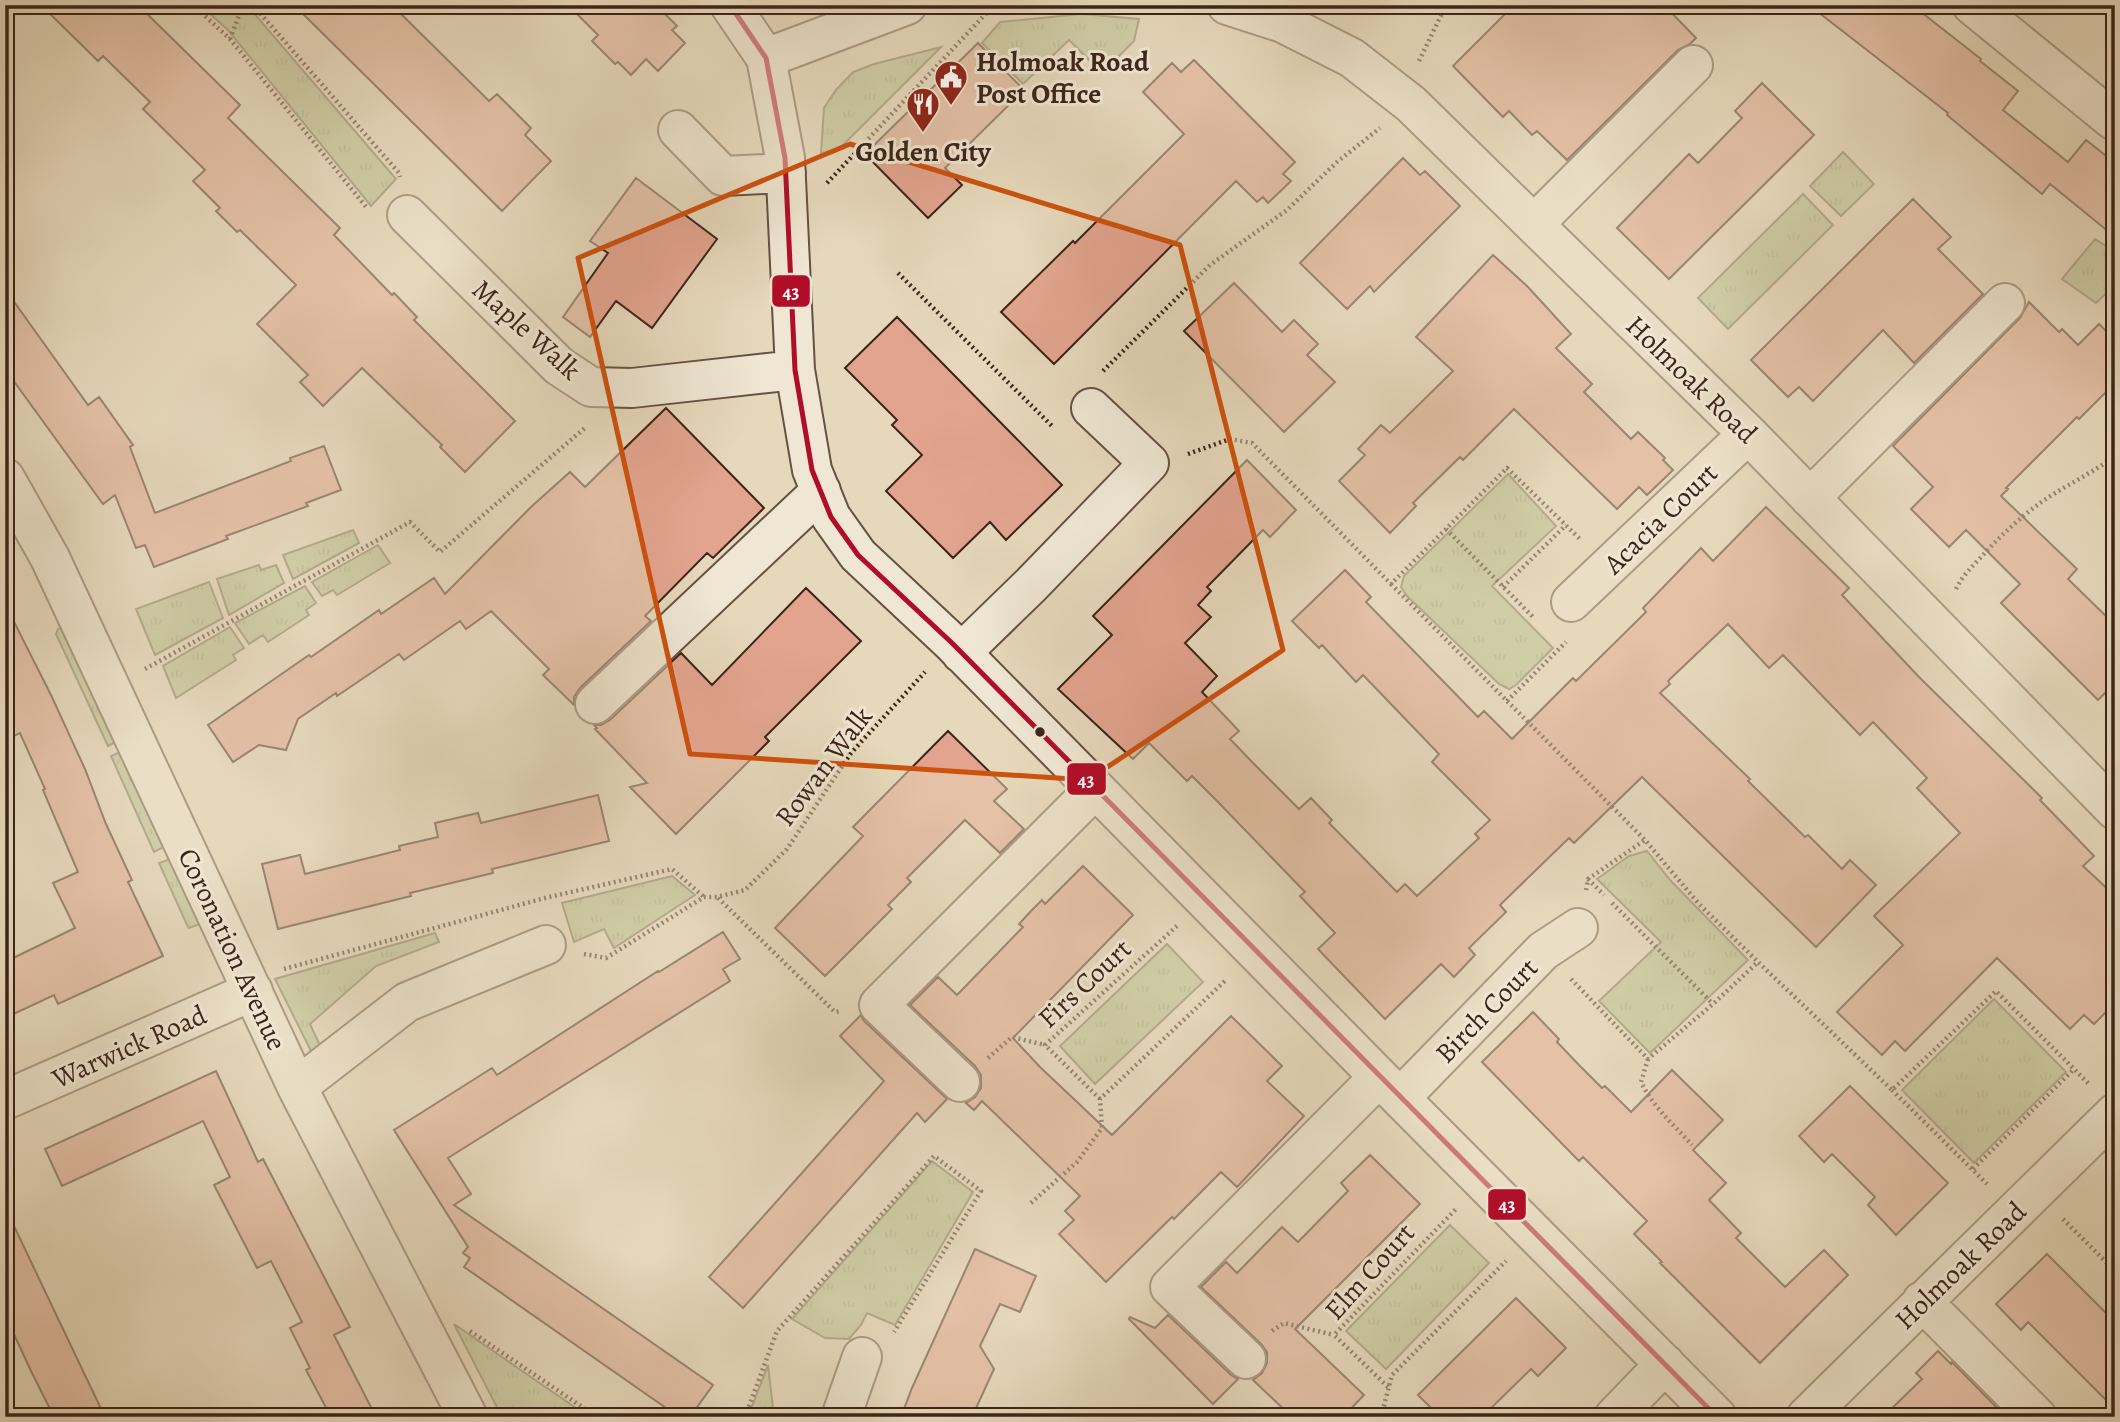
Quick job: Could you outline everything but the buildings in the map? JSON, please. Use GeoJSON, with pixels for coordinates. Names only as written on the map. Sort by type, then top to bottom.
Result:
{"type":"FeatureCollection","features":[{"type":"Feature","properties":{"kind":"street"},"geometry":{"type":"LineString","coordinates":[[730,5],[766,58],[786,158],[795,370],[813,470],[831,517],[858,555],[956,648],[1717,1417]]}},
{"type":"Feature","properties":{"kind":"street"},"geometry":{"type":"LineString","coordinates":[[766,58],[907,5]]}},
{"type":"Feature","properties":{"kind":"street","name":"Holmoak Road"},"geometry":{"type":"LineString","coordinates":[[1227,5],[1283,23],[1352,58],[1407,100],[1748,434],[1937,628],[2107,788]]}},
{"type":"Feature","properties":{"kind":"street"},"geometry":{"type":"LineString","coordinates":[[1972,5],[2113,120]]}},
{"type":"Feature","properties":{"kind":"street"},"geometry":{"type":"LineString","coordinates":[[1534,224],[1693,65]]}},
{"type":"Feature","properties":{"kind":"street"},"geometry":{"type":"LineString","coordinates":[[678,130],[723,176],[786,173]]}},
{"type":"Feature","properties":{"kind":"street","name":"Maple Walk"},"geometry":{"type":"LineString","coordinates":[[407,215],[559,366],[591,387],[632,388],[795,370]]}},
{"type":"Feature","properties":{"kind":"street"},"geometry":{"type":"LineString","coordinates":[[1810,498],[2005,303]]}},
{"type":"Feature","properties":{"kind":"street"},"geometry":{"type":"LineString","coordinates":[[956,648],[1031,585],[1149,463],[1095,391]]}},
{"type":"Feature","properties":{"kind":"street","name":"Acacia Court"},"geometry":{"type":"LineString","coordinates":[[1571,602],[1748,434]]}},
{"type":"Feature","properties":{"kind":"street","name":"Coronation Avenue"},"geometry":{"type":"LineString","coordinates":[[5,478],[50,558],[297,1087],[468,1417]]}},
{"type":"Feature","properties":{"kind":"street"},"geometry":{"type":"LineString","coordinates":[[595,704],[821,491]]}},
{"type":"Feature","properties":{"kind":"street"},"geometry":{"type":"LineString","coordinates":[[960,1082],[891,993],[1095,789]]}},
{"type":"Feature","properties":{"kind":"street","name":"Birch Court"},"geometry":{"type":"LineString","coordinates":[[1242,1355],[1170,1287],[1188,1267],[1543,951],[1578,928]]}},
{"type":"Feature","properties":{"kind":"street"},"geometry":{"type":"LineString","coordinates":[[297,1087],[407,1002],[545,945]]}},
{"type":"Feature","properties":{"kind":"street","name":"Warwick Road"},"geometry":{"type":"LineString","coordinates":[[5,1100],[250,985]]}},
{"type":"Feature","properties":{"kind":"street","name":"Holmoak Road"},"geometry":{"type":"LineString","coordinates":[[1806,1417],[2024,1202],[2102,1099]]}},
{"type":"Feature","properties":{"kind":"street"},"geometry":{"type":"LineString","coordinates":[[1922,1301],[2037,1417]]}},
{"type":"Feature","properties":{"kind":"street"},"geometry":{"type":"LineString","coordinates":[[841,1417],[862,1357]]}},
{"type":"Feature","properties":{"kind":"street"},"geometry":{"type":"LineString","coordinates":[[1614,1417],[1665,1364]]}},
{"type":"Feature","properties":{"kind":"path"},"geometry":{"type":"LineString","coordinates":[[193,5],[230,39],[368,210],[407,215],[399,173],[253,5]]}},
{"type":"Feature","properties":{"kind":"path"},"geometry":{"type":"LineString","coordinates":[[230,39],[243,5]]}},
{"type":"Feature","properties":{"kind":"path"},"geometry":{"type":"LineString","coordinates":[[788,223],[994,5]]}},
{"type":"Feature","properties":{"kind":"path"},"geometry":{"type":"LineString","coordinates":[[1095,391],[1210,265],[1287,210],[1407,100],[1446,5]]}},
{"type":"Feature","properties":{"kind":"path"},"geometry":{"type":"LineString","coordinates":[[898,273],[1060,434]]}},
{"type":"Feature","properties":{"kind":"path"},"geometry":{"type":"LineString","coordinates":[[110,688],[410,522],[440,552],[632,388]]}},
{"type":"Feature","properties":{"kind":"path"},"geometry":{"type":"LineString","coordinates":[[1149,463],[1198,452],[1230,439],[1252,443],[1645,840],[1699,904],[1973,1169],[2024,1202],[2115,1271]]}},
{"type":"Feature","properties":{"kind":"path"},"geometry":{"type":"LineString","coordinates":[[1937,628],[1960,580],[1994,544],[2041,503],[2115,456]]}},
{"type":"Feature","properties":{"kind":"path"},"geometry":{"type":"LineString","coordinates":[[1391,584],[1507,468],[1608,566]]}},
{"type":"Feature","properties":{"kind":"path"},"geometry":{"type":"LineString","coordinates":[[1503,587],[1566,525]]}},
{"type":"Feature","properties":{"kind":"path"},"geometry":{"type":"LineString","coordinates":[[1446,529],[1542,626]]}},
{"type":"Feature","properties":{"kind":"path"},"geometry":{"type":"LineString","coordinates":[[1507,701],[1583,626],[1571,602]]}},
{"type":"Feature","properties":{"kind":"path","name":"Rowan Walk"},"geometry":{"type":"LineString","coordinates":[[704,897],[717,897],[745,890],[787,849],[851,753],[956,648]]}},
{"type":"Feature","properties":{"kind":"path"},"geometry":{"type":"LineString","coordinates":[[1578,928],[1588,879],[1645,840]]}},
{"type":"Feature","properties":{"kind":"path"},"geometry":{"type":"LineString","coordinates":[[250,985],[545,898],[673,869],[704,897],[606,958],[545,945]]}},
{"type":"Feature","properties":{"kind":"path"},"geometry":{"type":"LineString","coordinates":[[1588,879],[1713,1004]]}},
{"type":"Feature","properties":{"kind":"path"},"geometry":{"type":"LineString","coordinates":[[717,897],[835,1012],[891,993]]}},
{"type":"Feature","properties":{"kind":"path","name":"Firs Court"},"geometry":{"type":"LineString","coordinates":[[1100,1099],[1045,1045],[1205,901]]}},
{"type":"Feature","properties":{"kind":"path"},"geometry":{"type":"LineString","coordinates":[[1543,951],[1648,1059]]}},
{"type":"Feature","properties":{"kind":"path"},"geometry":{"type":"LineString","coordinates":[[1031,1203],[1077,1163],[1102,1128],[1100,1099],[1255,952]]}},
{"type":"Feature","properties":{"kind":"path"},"geometry":{"type":"LineString","coordinates":[[1692,1144],[1646,1093],[1641,1082],[1648,1059],[1758,962]]}},
{"type":"Feature","properties":{"kind":"path"},"geometry":{"type":"LineString","coordinates":[[1892,1090],[1996,991],[2102,1099]]}},
{"type":"Feature","properties":{"kind":"path"},"geometry":{"type":"LineString","coordinates":[[960,1082],[1012,1037],[1045,1045]]}},
{"type":"Feature","properties":{"kind":"path"},"geometry":{"type":"LineString","coordinates":[[1973,1169],[2074,1069]]}},
{"type":"Feature","properties":{"kind":"path"},"geometry":{"type":"LineString","coordinates":[[745,1417],[777,1331],[934,1156],[981,1191],[895,1331],[862,1357]]}},
{"type":"Feature","properties":{"kind":"path","name":"Elm Court"},"geometry":{"type":"LineString","coordinates":[[1388,1387],[1334,1335],[1482,1182]]}},
{"type":"Feature","properties":{"kind":"path"},"geometry":{"type":"LineString","coordinates":[[1381,1417],[1391,1374],[1534,1233]]}},
{"type":"Feature","properties":{"kind":"path"},"geometry":{"type":"LineString","coordinates":[[1242,1355],[1284,1324],[1334,1335]]}},
{"type":"Feature","properties":{"kind":"path"},"geometry":{"type":"LineString","coordinates":[[464,1327],[597,1417]]}},
{"type":"Feature","properties":{"kind":"path"},"geometry":{"type":"LineString","coordinates":[[5,1406],[10,1417]]}},
{"type":"Feature","properties":{"kind":"highlighted area"},"geometry":{"type":"Polygon","coordinates":[[[850,144],[1180,245],[1283,650],[1088,780],[690,754],[578,258],[850,144]]]}},
{"type":"Feature","properties":{"kind":"green space"},"geometry":{"type":"Polygon","coordinates":[[[200,5],[247,5],[396,179],[371,206],[228,30],[200,5]]]}},
{"type":"Feature","properties":{"kind":"green space"},"geometry":{"type":"Polygon","coordinates":[[[1081,14],[1139,19],[1134,41],[1102,73],[1069,40],[1023,84],[982,43],[1000,22],[1081,14]]]}},
{"type":"Feature","properties":{"kind":"green space"},"geometry":{"type":"Polygon","coordinates":[[[941,47],[838,150],[821,153],[824,108],[853,72],[941,47]]]}},
{"type":"Feature","properties":{"kind":"green space"},"geometry":{"type":"Polygon","coordinates":[[[1843,152],[1874,184],[1841,216],[1810,186],[1843,152]]]}},
{"type":"Feature","properties":{"kind":"green space"},"geometry":{"type":"Polygon","coordinates":[[[1803,194],[1833,225],[1728,329],[1698,298],[1803,194]]]}},
{"type":"Feature","properties":{"kind":"green space"},"geometry":{"type":"Polygon","coordinates":[[[2095,239],[2109,248],[2115,241],[2115,285],[2096,303],[2062,279],[2095,239]]]}},
{"type":"Feature","properties":{"kind":"green space"},"geometry":{"type":"Polygon","coordinates":[[[1508,474],[1556,526],[1492,586],[1553,648],[1509,689],[1499,684],[1407,596],[1401,587],[1404,576],[1508,474]]]}},
{"type":"Feature","properties":{"kind":"green space"},"geometry":{"type":"Polygon","coordinates":[[[353,530],[359,543],[293,579],[283,555],[353,530]]]}},
{"type":"Feature","properties":{"kind":"green space"},"geometry":{"type":"Polygon","coordinates":[[[378,545],[390,563],[337,595],[333,590],[322,596],[312,582],[378,545]]]}},
{"type":"Feature","properties":{"kind":"green space"},"geometry":{"type":"Polygon","coordinates":[[[259,565],[261,570],[276,565],[284,583],[229,615],[217,579],[259,565]]]}},
{"type":"Feature","properties":{"kind":"green space"},"geometry":{"type":"Polygon","coordinates":[[[209,582],[223,618],[155,655],[136,609],[209,582]]]}},
{"type":"Feature","properties":{"kind":"green space"},"geometry":{"type":"Polygon","coordinates":[[[305,586],[316,603],[306,610],[309,615],[268,642],[263,635],[249,644],[235,623],[305,586]]]}},
{"type":"Feature","properties":{"kind":"green space"},"geometry":{"type":"Polygon","coordinates":[[[68,625],[119,740],[108,746],[56,634],[58,629],[68,625]]]}},
{"type":"Feature","properties":{"kind":"green space"},"geometry":{"type":"Polygon","coordinates":[[[230,627],[244,648],[233,655],[236,660],[176,698],[163,666],[230,627]]]}},
{"type":"Feature","properties":{"kind":"green space"},"geometry":{"type":"Polygon","coordinates":[[[125,750],[166,846],[154,852],[111,756],[125,750]]]}},
{"type":"Feature","properties":{"kind":"green space"},"geometry":{"type":"Polygon","coordinates":[[[1647,851],[1671,881],[1748,960],[1650,1053],[1599,1001],[1661,942],[1597,879],[1629,856],[1647,851]]]}},
{"type":"Feature","properties":{"kind":"green space"},"geometry":{"type":"Polygon","coordinates":[[[173,858],[200,924],[189,928],[159,863],[173,858]]]}},
{"type":"Feature","properties":{"kind":"green space"},"geometry":{"type":"Polygon","coordinates":[[[672,876],[695,895],[614,948],[604,929],[574,942],[562,903],[672,876]]]}},
{"type":"Feature","properties":{"kind":"green space"},"geometry":{"type":"Polygon","coordinates":[[[435,933],[439,942],[376,966],[310,1024],[324,1054],[312,1053],[275,979],[435,933]]]}},
{"type":"Feature","properties":{"kind":"green space"},"geometry":{"type":"Polygon","coordinates":[[[1167,944],[1203,982],[1095,1084],[1060,1046],[1167,944]]]}},
{"type":"Feature","properties":{"kind":"green space"},"geometry":{"type":"Polygon","coordinates":[[[1994,999],[2066,1072],[1974,1163],[1902,1090],[1994,999]]]}},
{"type":"Feature","properties":{"kind":"green space"},"geometry":{"type":"Polygon","coordinates":[[[932,1161],[973,1192],[895,1325],[867,1313],[849,1339],[825,1338],[792,1319],[932,1161]]]}},
{"type":"Feature","properties":{"kind":"green space"},"geometry":{"type":"Polygon","coordinates":[[[1450,1225],[1489,1263],[1386,1369],[1346,1331],[1450,1225]]]}},
{"type":"Feature","properties":{"kind":"green space"},"geometry":{"type":"Polygon","coordinates":[[[454,1324],[589,1417],[502,1417],[454,1324]]]}},
{"type":"Feature","properties":{"kind":"green space"},"geometry":{"type":"Polygon","coordinates":[[[768,1365],[774,1417],[748,1417],[768,1365]]]}},
{"type":"Feature","properties":{"kind":"transit line","name":"43"},"geometry":{"type":"LineString","coordinates":[[730,5],[766,58],[785,158],[795,370],[812,470],[831,517],[858,555],[952,643],[1717,1417]]}},
{"type":"Feature","properties":{"kind":"place","name":"Holmoak Road Post Office"},"geometry":{"type":"Point","coordinates":[951,107]}},
{"type":"Feature","properties":{"kind":"place","name":"Golden City"},"geometry":{"type":"Point","coordinates":[923,134]}}]}
